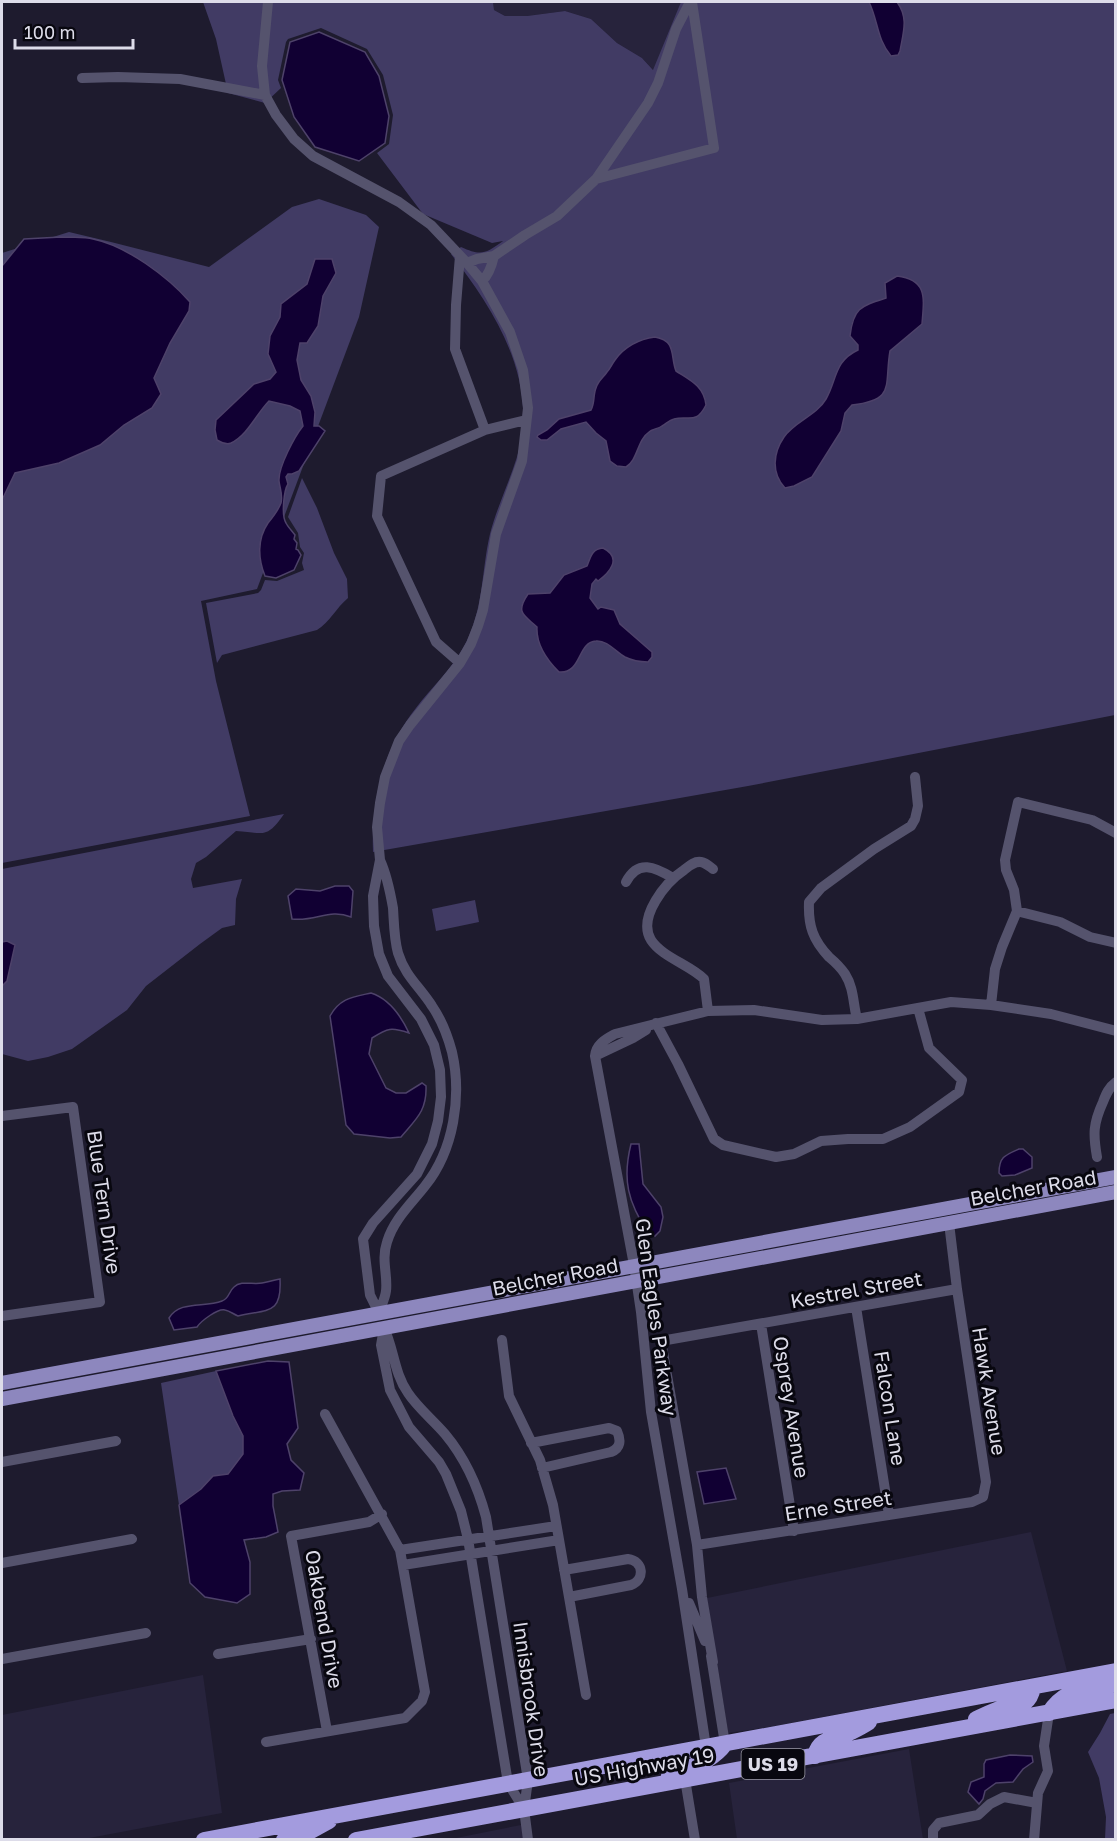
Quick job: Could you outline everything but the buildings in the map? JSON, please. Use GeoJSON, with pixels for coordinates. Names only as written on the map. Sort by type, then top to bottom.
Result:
{"type":"FeatureCollection","features":[{"type":"Feature","properties":{"kind":"highway","name":"US Highway 19"},"geometry":{"type":"LineString","coordinates":[[204,1839],[253,1835],[343,1814],[716,1748],[1116,1671]]}},
{"type":"Feature","properties":{"kind":"highway"},"geometry":{"type":"LineString","coordinates":[[1049,1713],[1061,1698],[1068,1694],[1116,1683]]}},
{"type":"Feature","properties":{"kind":"highway"},"geometry":{"type":"LineString","coordinates":[[947,1731],[999,1709],[1023,1704],[1031,1695],[1033,1687]]}},
{"type":"Feature","properties":{"kind":"highway","name":"US Highway 19"},"geometry":{"type":"LineString","coordinates":[[356,1839],[419,1834],[524,1809],[1116,1700]]}},
{"type":"Feature","properties":{"kind":"highway"},"geometry":{"type":"LineString","coordinates":[[815,1756],[816,1749],[828,1739],[849,1733],[883,1715]]}},
{"type":"Feature","properties":{"kind":"highway"},"geometry":{"type":"LineString","coordinates":[[650,1786],[688,1766],[710,1759],[716,1748],[750,1768]]}},
{"type":"Feature","properties":{"kind":"highway"},"geometry":{"type":"LineString","coordinates":[[284,1839],[309,1832],[343,1814]]}},
{"type":"Feature","properties":{"kind":"main road","name":"Belcher Road"},"geometry":{"type":"LineString","coordinates":[[2,1383],[1116,1177]]}},
{"type":"Feature","properties":{"kind":"main road","name":"Belcher Road"},"geometry":{"type":"LineString","coordinates":[[2,1399],[1116,1192]]}},
{"type":"Feature","properties":{"kind":"main road"},"geometry":{"type":"LineString","coordinates":[[384,1328],[396,1319],[428,1311],[442,1301]]}},
{"type":"Feature","properties":{"kind":"main road"},"geometry":{"type":"LineString","coordinates":[[320,1339],[335,1332],[367,1326],[375,1320],[379,1313]]}},
{"type":"Feature","properties":{"kind":"street"},"geometry":{"type":"LineString","coordinates":[[268,2],[262,55],[266,95],[276,115],[294,139],[313,156],[399,202],[431,225],[464,260],[482,281],[510,332],[523,370],[528,408],[522,461],[496,534],[483,610],[471,644],[460,663],[399,741],[388,769],[380,802],[377,827],[380,860],[373,896],[376,939],[388,976],[422,1019],[434,1046],[440,1070],[441,1097],[432,1144],[417,1174],[373,1223],[363,1239],[370,1295],[379,1313]]}},
{"type":"Feature","properties":{"kind":"street"},"geometry":{"type":"LineString","coordinates":[[464,260],[494,256],[557,216],[596,179],[648,103],[658,83],[676,30],[691,2]]}},
{"type":"Feature","properties":{"kind":"street"},"geometry":{"type":"LineString","coordinates":[[596,179],[714,148],[691,2]]}},
{"type":"Feature","properties":{"kind":"street"},"geometry":{"type":"LineString","coordinates":[[82,78],[118,76],[180,79],[266,95]]}},
{"type":"Feature","properties":{"kind":"street"},"geometry":{"type":"LineString","coordinates":[[482,281],[491,267],[494,256]]}},
{"type":"Feature","properties":{"kind":"street"},"geometry":{"type":"LineString","coordinates":[[464,260],[456,305],[455,348],[485,430]]}},
{"type":"Feature","properties":{"kind":"street"},"geometry":{"type":"LineString","coordinates":[[460,663],[436,642],[377,516],[381,476],[485,430],[526,420]]}},
{"type":"Feature","properties":{"kind":"street"},"geometry":{"type":"LineString","coordinates":[[857,1019],[852,987],[845,974],[814,939],[810,925],[809,902],[821,888],[910,826],[915,819],[918,806],[915,777]]}},
{"type":"Feature","properties":{"kind":"street"},"geometry":{"type":"LineString","coordinates":[[991,1005],[995,969],[1017,912],[1014,890],[1006,870],[1005,860],[1017,802],[1092,820],[1116,833]]}},
{"type":"Feature","properties":{"kind":"street"},"geometry":{"type":"LineString","coordinates":[[379,1313],[386,1291],[383,1262],[387,1242],[397,1220],[427,1185],[440,1162],[449,1139],[455,1105],[456,1080],[452,1051],[442,1025],[432,1006],[405,972],[398,951],[386,874],[380,860]]}},
{"type":"Feature","properties":{"kind":"street"},"geometry":{"type":"LineString","coordinates":[[708,1011],[704,979],[659,948],[652,941],[648,930],[649,917],[657,898],[673,878],[695,862],[706,863],[713,869]]}},
{"type":"Feature","properties":{"kind":"street"},"geometry":{"type":"LineString","coordinates":[[626,882],[632,873],[644,867],[655,868],[673,878]]}},
{"type":"Feature","properties":{"kind":"street"},"geometry":{"type":"LineString","coordinates":[[373,908],[392,906]]}},
{"type":"Feature","properties":{"kind":"street"},"geometry":{"type":"LineString","coordinates":[[1017,912],[1060,922],[1090,937],[1116,943]]}},
{"type":"Feature","properties":{"kind":"street"},"geometry":{"type":"LineString","coordinates":[[376,939],[396,937]]}},
{"type":"Feature","properties":{"kind":"street"},"geometry":{"type":"LineString","coordinates":[[918,1008],[929,1048],[962,1080],[959,1092],[910,1127],[883,1139],[848,1138],[821,1141],[794,1154],[776,1157],[723,1145],[714,1139],[656,1023],[708,1011],[754,1010],[822,1020],[857,1019],[951,1002],[1051,1014],[1116,1031]]}},
{"type":"Feature","properties":{"kind":"street","name":"Glen Eagles Parkway"},"geometry":{"type":"LineString","coordinates":[[656,1023],[633,1038],[595,1053],[634,1265],[643,1323],[651,1412],[699,1702],[716,1748]]}},
{"type":"Feature","properties":{"kind":"street"},"geometry":{"type":"LineString","coordinates":[[1097,1157],[1093,1135],[1094,1121],[1110,1086],[1116,1082]]}},
{"type":"Feature","properties":{"kind":"street","name":"Blue Tern Drive"},"geometry":{"type":"LineString","coordinates":[[2,1116],[74,1107],[100,1302],[2,1316]]}},
{"type":"Feature","properties":{"kind":"street","name":"Hawk Avenue"},"geometry":{"type":"LineString","coordinates":[[949,1222],[986,1482],[983,1497]]}},
{"type":"Feature","properties":{"kind":"street","name":"Kestrel Street"},"geometry":{"type":"LineString","coordinates":[[697,1545],[661,1341],[957,1289]]}},
{"type":"Feature","properties":{"kind":"street","name":"Falcon Lane"},"geometry":{"type":"LineString","coordinates":[[856,1307],[889,1515]]}},
{"type":"Feature","properties":{"kind":"street","name":"Osprey Avenue"},"geometry":{"type":"LineString","coordinates":[[760,1324],[794,1531]]}},
{"type":"Feature","properties":{"kind":"street","name":"Innisbrook Drive"},"geometry":{"type":"LineString","coordinates":[[384,1328],[406,1391],[460,1454],[481,1498],[492,1552],[528,1780],[524,1809]]}},
{"type":"Feature","properties":{"kind":"street","name":"Innisbrook Drive"},"geometry":{"type":"LineString","coordinates":[[384,1328],[381,1345],[390,1390],[409,1427],[439,1462],[458,1501],[471,1555],[508,1784],[524,1809]]}},
{"type":"Feature","properties":{"kind":"street"},"geometry":{"type":"LineString","coordinates":[[502,1340],[509,1396],[542,1468],[553,1505],[586,1695]]}},
{"type":"Feature","properties":{"kind":"street"},"geometry":{"type":"LineString","coordinates":[[266,1742],[405,1718],[422,1701],[425,1692],[400,1550],[325,1414]]}},
{"type":"Feature","properties":{"kind":"street"},"geometry":{"type":"LineString","coordinates":[[531,1443],[609,1428],[617,1431],[620,1442],[618,1448],[611,1452],[542,1468]]}},
{"type":"Feature","properties":{"kind":"street"},"geometry":{"type":"LineString","coordinates":[[2,1462],[116,1441]]}},
{"type":"Feature","properties":{"kind":"street","name":"Erne Street"},"geometry":{"type":"LineString","coordinates":[[697,1545],[972,1502],[983,1497]]}},
{"type":"Feature","properties":{"kind":"street","name":"Oakbend Drive"},"geometry":{"type":"LineString","coordinates":[[327,1731],[291,1536],[369,1522],[382,1514]]}},
{"type":"Feature","properties":{"kind":"street"},"geometry":{"type":"LineString","coordinates":[[400,1550],[556,1526]]}},
{"type":"Feature","properties":{"kind":"street"},"geometry":{"type":"LineString","coordinates":[[529,1530],[532,1545]]}},
{"type":"Feature","properties":{"kind":"street"},"geometry":{"type":"LineString","coordinates":[[2,1563],[132,1539]]}},
{"type":"Feature","properties":{"kind":"street"},"geometry":{"type":"LineString","coordinates":[[403,1565],[559,1540]]}},
{"type":"Feature","properties":{"kind":"street"},"geometry":{"type":"LineString","coordinates":[[697,1545],[702,1597],[713,1662]]}},
{"type":"Feature","properties":{"kind":"street"},"geometry":{"type":"LineString","coordinates":[[564,1570],[628,1559],[634,1559],[640,1565],[640,1578],[638,1583],[632,1586],[569,1597]]}},
{"type":"Feature","properties":{"kind":"street","name":"Glen Eagles Parkway"},"geometry":{"type":"LineString","coordinates":[[682,1589],[713,1662],[718,1699],[716,1748]]}},
{"type":"Feature","properties":{"kind":"street"},"geometry":{"type":"LineString","coordinates":[[693,1663],[694,1633],[702,1597]]}},
{"type":"Feature","properties":{"kind":"street"},"geometry":{"type":"LineString","coordinates":[[2,1659],[146,1633]]}},
{"type":"Feature","properties":{"kind":"street"},"geometry":{"type":"LineString","coordinates":[[218,1654],[311,1640]]}},
{"type":"Feature","properties":{"kind":"street"},"geometry":{"type":"LineString","coordinates":[[699,1702],[718,1699]]}},
{"type":"Feature","properties":{"kind":"street"},"geometry":{"type":"LineString","coordinates":[[1034,1839],[1038,1793],[1048,1771],[1044,1746],[1049,1713]]}},
{"type":"Feature","properties":{"kind":"street"},"geometry":{"type":"LineString","coordinates":[[685,1779],[695,1839]]}},
{"type":"Feature","properties":{"kind":"street"},"geometry":{"type":"LineString","coordinates":[[933,1839],[933,1830],[939,1823],[978,1815],[990,1804],[1004,1797],[1037,1803]]}},
{"type":"Feature","properties":{"kind":"street"},"geometry":{"type":"LineString","coordinates":[[524,1809],[528,1839]]}},
{"type":"Feature","properties":{"kind":"shaded area"},"geometry":{"type":"Polygon","coordinates":[[[203,2],[493,2],[494,10],[505,16],[527,16],[565,11],[591,19],[617,43],[642,58],[653,70],[681,2],[1115,2],[1115,715],[748,786],[373,852],[374,814],[387,758],[405,724],[453,664],[475,620],[490,534],[517,457],[523,429],[523,401],[518,374],[509,348],[483,299],[451,254],[461,247],[473,252],[483,252],[503,241],[492,243],[423,214],[377,153],[389,144],[393,115],[383,75],[367,49],[321,28],[288,39],[278,80],[281,88],[265,103],[228,93],[216,39],[203,2]]]}},
{"type":"Feature","properties":{"kind":"shaded area"},"geometry":{"type":"Polygon","coordinates":[[[493,2],[689,2],[657,74],[642,58],[617,43],[591,19],[565,11],[527,16],[505,16],[494,10],[493,2]]]}},
{"type":"Feature","properties":{"kind":"shaded area"},"geometry":{"type":"Polygon","coordinates":[[[869,2],[897,2],[901,8],[904,26],[898,55],[891,56],[886,50],[869,2]]]}},
{"type":"Feature","properties":{"kind":"shaded area"},"geometry":{"type":"Polygon","coordinates":[[[319,32],[365,52],[379,76],[389,116],[385,143],[359,161],[315,147],[294,117],[282,80],[290,42],[319,32]]]}},
{"type":"Feature","properties":{"kind":"shaded area"},"geometry":{"type":"Polygon","coordinates":[[[319,199],[366,215],[379,227],[359,317],[257,589],[201,601],[216,681],[250,816],[2,863],[2,253],[69,232],[209,267],[292,207],[319,199]]]}},
{"type":"Feature","properties":{"kind":"shaded area"},"geometry":{"type":"Polygon","coordinates":[[[61,237],[93,239],[133,255],[181,292],[190,302],[189,311],[170,343],[154,378],[161,394],[152,408],[124,425],[100,445],[59,463],[15,473],[2,500],[2,266],[24,239],[61,237]]]}},
{"type":"Feature","properties":{"kind":"shaded area"},"geometry":{"type":"Polygon","coordinates":[[[315,259],[332,259],[336,273],[323,296],[318,326],[307,343],[300,343],[297,360],[301,380],[311,396],[315,412],[314,426],[319,426],[325,431],[299,471],[288,474],[286,477],[288,484],[285,492],[284,519],[295,535],[296,549],[301,555],[294,570],[276,578],[265,576],[261,563],[260,542],[264,529],[281,503],[279,475],[288,452],[303,426],[300,411],[269,401],[247,430],[237,440],[227,444],[217,440],[216,420],[254,384],[270,379],[276,372],[268,354],[270,336],[280,317],[281,304],[307,284],[315,259]]]}},
{"type":"Feature","properties":{"kind":"shaded area"},"geometry":{"type":"Polygon","coordinates":[[[897,276],[907,278],[919,286],[923,298],[922,324],[890,351],[887,382],[882,395],[866,403],[852,405],[845,413],[841,431],[812,477],[785,488],[777,476],[775,463],[780,443],[789,431],[822,405],[830,392],[840,365],[850,354],[858,350],[858,345],[850,336],[853,319],[864,306],[886,298],[885,283],[897,276]]]}},
{"type":"Feature","properties":{"kind":"shaded area"},"geometry":{"type":"Polygon","coordinates":[[[655,337],[667,342],[672,350],[676,371],[696,384],[705,398],[706,405],[699,415],[672,420],[650,431],[642,440],[633,460],[626,467],[617,466],[610,461],[606,441],[586,422],[561,429],[547,440],[537,437],[559,419],[591,410],[599,381],[619,355],[632,344],[655,337]]]}},
{"type":"Feature","properties":{"kind":"shaded area"},"geometry":{"type":"Polygon","coordinates":[[[302,478],[347,579],[348,598],[317,630],[222,655],[217,663],[206,603],[258,593],[265,580],[277,581],[304,570],[302,563],[304,553],[300,547],[298,533],[288,517],[302,478]]]}},
{"type":"Feature","properties":{"kind":"shaded area"},"geometry":{"type":"Polygon","coordinates":[[[603,548],[612,556],[612,565],[602,578],[598,581],[596,579],[592,584],[590,598],[598,609],[601,607],[614,610],[620,624],[652,652],[652,657],[648,662],[633,660],[604,642],[596,641],[585,647],[572,668],[559,672],[543,652],[538,640],[537,627],[525,616],[522,605],[528,594],[550,593],[564,575],[587,566],[594,551],[603,548]]]}},
{"type":"Feature","properties":{"kind":"shaded area"},"geometry":{"type":"Polygon","coordinates":[[[284,814],[269,831],[264,833],[236,831],[196,863],[191,879],[193,888],[242,879],[236,899],[235,925],[222,928],[200,944],[146,986],[127,1010],[72,1049],[28,1061],[2,1054],[2,986],[7,981],[7,941],[2,942],[2,869],[284,814]]]}},
{"type":"Feature","properties":{"kind":"shaded area"},"geometry":{"type":"Polygon","coordinates":[[[335,886],[349,886],[353,891],[351,917],[329,914],[308,919],[292,919],[288,896],[296,889],[320,891],[335,886]]]}},
{"type":"Feature","properties":{"kind":"shaded area"},"geometry":{"type":"Polygon","coordinates":[[[475,900],[479,922],[436,931],[432,909],[475,900]]]}},
{"type":"Feature","properties":{"kind":"shaded area"},"geometry":{"type":"Polygon","coordinates":[[[7,941],[15,945],[7,981],[2,986],[2,942],[7,941]]]}},
{"type":"Feature","properties":{"kind":"shaded area"},"geometry":{"type":"Polygon","coordinates":[[[371,993],[384,999],[394,1009],[409,1033],[390,1030],[372,1038],[369,1054],[386,1088],[396,1093],[406,1093],[422,1083],[426,1086],[425,1102],[416,1120],[401,1137],[354,1134],[346,1125],[330,1016],[343,1002],[371,993]]]}},
{"type":"Feature","properties":{"kind":"shaded area"},"geometry":{"type":"Polygon","coordinates":[[[631,1144],[639,1144],[643,1184],[661,1207],[663,1217],[660,1231],[655,1236],[648,1233],[631,1201],[627,1169],[631,1144]]]}},
{"type":"Feature","properties":{"kind":"shaded area"},"geometry":{"type":"Polygon","coordinates":[[[1019,1149],[1023,1149],[1032,1157],[1032,1168],[1015,1175],[1002,1176],[999,1168],[1002,1160],[1019,1149]]]}},
{"type":"Feature","properties":{"kind":"shaded area"},"geometry":{"type":"Polygon","coordinates":[[[280,1279],[280,1291],[276,1305],[265,1311],[238,1316],[222,1310],[197,1327],[174,1330],[169,1318],[179,1309],[224,1300],[237,1285],[280,1279]]]}},
{"type":"Feature","properties":{"kind":"shaded area"},"geometry":{"type":"Polygon","coordinates":[[[268,1361],[289,1362],[298,1428],[287,1444],[291,1460],[304,1473],[300,1490],[273,1494],[278,1532],[266,1537],[244,1540],[250,1562],[250,1594],[237,1603],[205,1597],[190,1583],[179,1505],[201,1489],[213,1476],[228,1474],[243,1454],[243,1436],[216,1371],[268,1361]]]}},
{"type":"Feature","properties":{"kind":"shaded area"},"geometry":{"type":"Polygon","coordinates":[[[216,1371],[243,1436],[243,1454],[228,1474],[213,1477],[179,1505],[161,1383],[216,1371]]]}},
{"type":"Feature","properties":{"kind":"shaded area"},"geometry":{"type":"Polygon","coordinates":[[[726,1468],[736,1499],[704,1504],[697,1472],[726,1468]]]}},
{"type":"Feature","properties":{"kind":"shaded area"},"geometry":{"type":"Polygon","coordinates":[[[1031,1532],[1067,1671],[728,1733],[707,1598],[1031,1532]]]}},
{"type":"Feature","properties":{"kind":"shaded area"},"geometry":{"type":"Polygon","coordinates":[[[203,1675],[222,1813],[84,1839],[2,1839],[2,1715],[203,1675]]]}},
{"type":"Feature","properties":{"kind":"shaded area"},"geometry":{"type":"Polygon","coordinates":[[[1115,1713],[1115,1839],[1105,1839],[1106,1817],[1099,1778],[1088,1752],[1110,1714],[1115,1713]]]}},
{"type":"Feature","properties":{"kind":"shaded area"},"geometry":{"type":"Polygon","coordinates":[[[909,1749],[923,1839],[737,1839],[729,1783],[909,1749]]]}},
{"type":"Feature","properties":{"kind":"shaded area"},"geometry":{"type":"Polygon","coordinates":[[[1010,1755],[1032,1756],[1033,1762],[1023,1769],[1013,1782],[996,1783],[985,1791],[979,1804],[968,1792],[971,1782],[984,1777],[986,1760],[1010,1755]]]}},
{"type":"Feature","properties":{"kind":"shaded area"},"geometry":{"type":"Polygon","coordinates":[[[521,1825],[524,1840],[446,1840],[521,1825]]]}}]}
